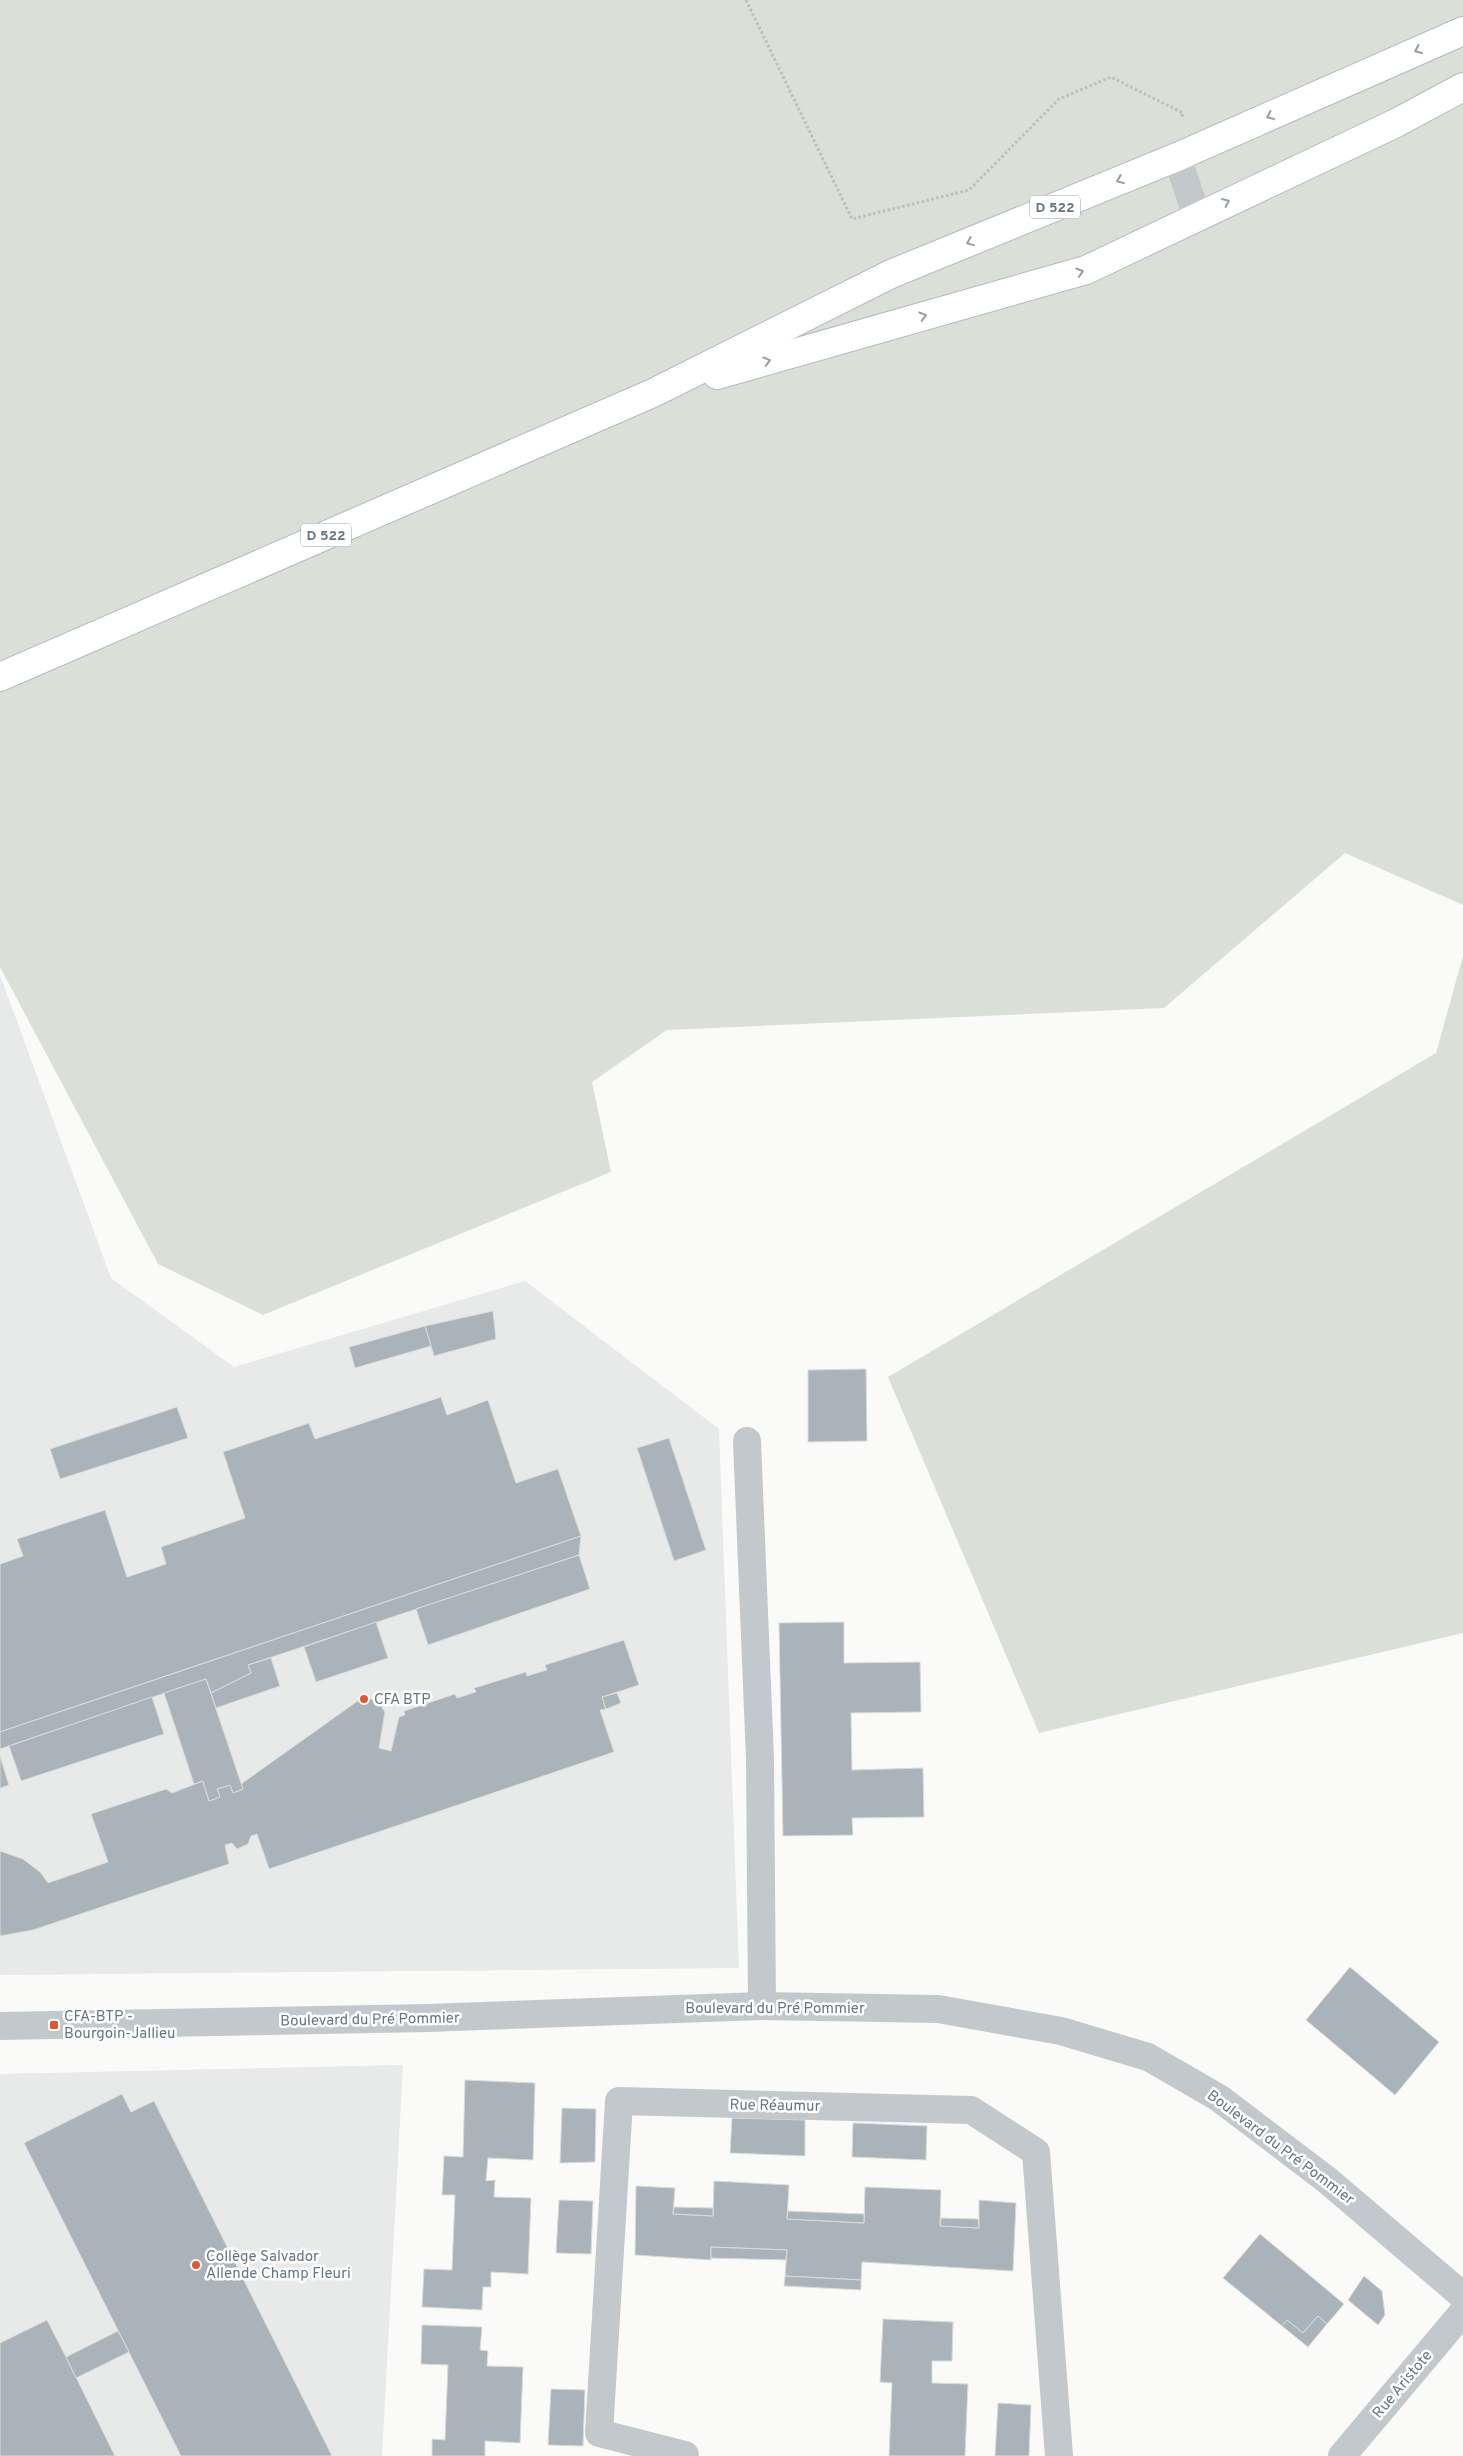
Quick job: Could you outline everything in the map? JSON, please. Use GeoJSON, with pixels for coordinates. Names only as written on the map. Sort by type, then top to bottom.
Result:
{"type":"FeatureCollection","features":[{"type":"Feature","properties":{"kind":"main road","name":"D 522"},"geometry":{"type":"LineString","coordinates":[[0,677],[653,393],[891,274],[1177,157],[1463,31]]}},
{"type":"Feature","properties":{"kind":"main road","name":"D 522"},"geometry":{"type":"LineString","coordinates":[[653,393],[1086,270],[1396,123],[1463,87]]}},
{"type":"Feature","properties":{"kind":"street"},"geometry":{"type":"LineString","coordinates":[[1177,157],[1197,216]]}},
{"type":"Feature","properties":{"kind":"street"},"geometry":{"type":"LineString","coordinates":[[747,1441],[760,1760],[762,2006]]}},
{"type":"Feature","properties":{"kind":"street","name":"Boulevard du Pré Pommier"},"geometry":{"type":"LineString","coordinates":[[0,2026],[426,2018],[762,2006],[938,2009],[1061,2031],[1148,2058],[1219,2098],[1327,2180],[1463,2296]]}},
{"type":"Feature","properties":{"kind":"street","name":"Rue Réaumur"},"geometry":{"type":"LineString","coordinates":[[685,2455],[599,2433],[619,2101],[971,2110],[1036,2152],[1059,2456]]}},
{"type":"Feature","properties":{"kind":"street","name":"Rue Aristote"},"geometry":{"type":"LineString","coordinates":[[1342,2456],[1463,2312]]}},
{"type":"Feature","properties":{"kind":"path"},"geometry":{"type":"LineString","coordinates":[[746,0],[852,219],[969,190],[1059,100],[1111,77],[1183,113],[1177,157]]}},
{"type":"Feature","properties":{"kind":"shaded area"},"geometry":{"type":"Polygon","coordinates":[[[0,0],[1463,0],[1463,905],[1345,853],[1164,1008],[667,1030],[592,1082],[611,1172],[263,1315],[158,1264],[0,967],[0,0]]]}},
{"type":"Feature","properties":{"kind":"shaded area"},"geometry":{"type":"Polygon","coordinates":[[[1463,956],[1463,1633],[1039,1733],[888,1377],[1436,1053],[1463,956]]]}},
{"type":"Feature","properties":{"kind":"shaded area","name":"CFA BTP"},"geometry":{"type":"Polygon","coordinates":[[[0,975],[111,1278],[234,1367],[525,1281],[719,1429],[739,1968],[0,1975],[0,975]]]}},
{"type":"Feature","properties":{"kind":"shaded area","name":"Collège Salvador Allende Champ Fleuri"},"geometry":{"type":"Polygon","coordinates":[[[403,2065],[382,2456],[0,2456],[0,2074],[403,2065]]]}},
{"type":"Feature","properties":{"kind":"building"},"geometry":{"type":"Polygon","coordinates":[[[493,1311],[496,1339],[434,1356],[425,1326],[493,1311]]]}},
{"type":"Feature","properties":{"kind":"building"},"geometry":{"type":"Polygon","coordinates":[[[425,1326],[431,1346],[355,1368],[349,1347],[425,1326]]]}},
{"type":"Feature","properties":{"kind":"building"},"geometry":{"type":"Polygon","coordinates":[[[866,1369],[867,1441],[808,1442],[808,1370],[866,1369]]]}},
{"type":"Feature","properties":{"kind":"building"},"geometry":{"type":"Polygon","coordinates":[[[441,1397],[447,1415],[488,1400],[516,1483],[558,1469],[581,1536],[0,1732],[0,1564],[23,1556],[17,1539],[105,1510],[127,1577],[166,1564],[161,1547],[245,1518],[223,1452],[309,1423],[315,1439],[441,1397]]]}},
{"type":"Feature","properties":{"kind":"building"},"geometry":{"type":"Polygon","coordinates":[[[177,1407],[188,1438],[60,1479],[50,1449],[177,1407]]]}},
{"type":"Feature","properties":{"kind":"building"},"geometry":{"type":"Polygon","coordinates":[[[669,1438],[706,1550],[674,1561],[637,1448],[669,1438]]]}},
{"type":"Feature","properties":{"kind":"building"},"geometry":{"type":"Polygon","coordinates":[[[581,1536],[579,1555],[248,1665],[251,1673],[211,1693],[206,1679],[0,1749],[0,1732],[581,1536]]]}},
{"type":"Feature","properties":{"kind":"building"},"geometry":{"type":"Polygon","coordinates":[[[579,1555],[590,1589],[428,1645],[416,1609],[579,1555]]]}},
{"type":"Feature","properties":{"kind":"building"},"geometry":{"type":"Polygon","coordinates":[[[376,1622],[388,1658],[316,1682],[304,1647],[376,1622]]]}},
{"type":"Feature","properties":{"kind":"building"},"geometry":{"type":"Polygon","coordinates":[[[844,1622],[844,1663],[920,1662],[921,1712],[851,1713],[852,1770],[923,1768],[924,1817],[852,1818],[853,1835],[783,1836],[779,1623],[844,1622]]]}},
{"type":"Feature","properties":{"kind":"building"},"geometry":{"type":"Polygon","coordinates":[[[624,1640],[639,1685],[602,1697],[606,1709],[600,1710],[614,1752],[269,1869],[257,1834],[251,1836],[248,1844],[237,1849],[232,1843],[225,1845],[229,1864],[33,1930],[0,1936],[0,1851],[23,1859],[41,1873],[48,1883],[108,1862],[91,1814],[166,1789],[172,1793],[203,1781],[209,1801],[220,1797],[217,1789],[230,1785],[233,1793],[243,1789],[241,1784],[359,1700],[369,1698],[379,1703],[385,1712],[379,1748],[391,1751],[399,1717],[405,1715],[404,1711],[455,1694],[457,1698],[476,1692],[474,1688],[526,1672],[527,1676],[547,1670],[545,1665],[624,1640]]]}},
{"type":"Feature","properties":{"kind":"building"},"geometry":{"type":"Polygon","coordinates":[[[271,1658],[280,1686],[216,1708],[211,1693],[251,1673],[248,1665],[271,1658]]]}},
{"type":"Feature","properties":{"kind":"building"},"geometry":{"type":"Polygon","coordinates":[[[206,1679],[243,1789],[233,1793],[230,1785],[217,1789],[220,1797],[209,1801],[203,1781],[194,1784],[164,1693],[206,1679]]]}},
{"type":"Feature","properties":{"kind":"building"},"geometry":{"type":"Polygon","coordinates":[[[617,1693],[621,1703],[606,1709],[602,1697],[617,1693]]]}},
{"type":"Feature","properties":{"kind":"building"},"geometry":{"type":"Polygon","coordinates":[[[152,1697],[164,1734],[21,1781],[9,1746],[152,1697]]]}},
{"type":"Feature","properties":{"kind":"building"},"geometry":{"type":"Polygon","coordinates":[[[0,1756],[9,1785],[0,1788],[0,1756]]]}},
{"type":"Feature","properties":{"kind":"building"},"geometry":{"type":"Polygon","coordinates":[[[1350,1967],[1439,2042],[1395,2095],[1306,2020],[1350,1967]]]}},
{"type":"Feature","properties":{"kind":"building"},"geometry":{"type":"Polygon","coordinates":[[[465,2080],[535,2083],[533,2160],[488,2158],[486,2181],[495,2180],[494,2197],[531,2198],[528,2274],[491,2272],[491,2287],[483,2287],[482,2310],[422,2307],[424,2269],[452,2270],[455,2195],[442,2195],[444,2156],[463,2157],[465,2080]]]}},
{"type":"Feature","properties":{"kind":"building"},"geometry":{"type":"Polygon","coordinates":[[[122,2094],[131,2112],[154,2101],[332,2456],[181,2456],[24,2143],[122,2094]]]}},
{"type":"Feature","properties":{"kind":"building"},"geometry":{"type":"Polygon","coordinates":[[[562,2108],[596,2109],[595,2162],[560,2163],[562,2108]]]}},
{"type":"Feature","properties":{"kind":"building"},"geometry":{"type":"Polygon","coordinates":[[[732,2118],[805,2120],[805,2156],[730,2153],[732,2118]]]}},
{"type":"Feature","properties":{"kind":"building"},"geometry":{"type":"Polygon","coordinates":[[[853,2123],[927,2126],[926,2160],[852,2157],[853,2123]]]}},
{"type":"Feature","properties":{"kind":"building"},"geometry":{"type":"Polygon","coordinates":[[[714,2181],[789,2185],[787,2219],[864,2223],[865,2187],[941,2190],[940,2226],[979,2228],[979,2200],[1016,2203],[1013,2271],[862,2262],[861,2280],[785,2276],[787,2250],[711,2247],[711,2260],[635,2255],[636,2186],[675,2188],[673,2214],[713,2216],[714,2181]]]}},
{"type":"Feature","properties":{"kind":"building"},"geometry":{"type":"Polygon","coordinates":[[[559,2200],[593,2201],[591,2254],[556,2253],[559,2200]]]}},
{"type":"Feature","properties":{"kind":"building"},"geometry":{"type":"Polygon","coordinates":[[[674,2207],[713,2208],[713,2216],[673,2214],[674,2207]]]}},
{"type":"Feature","properties":{"kind":"building"},"geometry":{"type":"Polygon","coordinates":[[[788,2211],[864,2214],[864,2223],[787,2219],[788,2211]]]}},
{"type":"Feature","properties":{"kind":"building"},"geometry":{"type":"Polygon","coordinates":[[[941,2218],[978,2219],[979,2228],[940,2226],[941,2218]]]}},
{"type":"Feature","properties":{"kind":"building"},"geometry":{"type":"Polygon","coordinates":[[[1260,2234],[1344,2304],[1327,2324],[1318,2316],[1303,2333],[1287,2320],[1282,2326],[1223,2278],[1260,2234]]]}},
{"type":"Feature","properties":{"kind":"building"},"geometry":{"type":"Polygon","coordinates":[[[711,2247],[787,2250],[786,2260],[711,2258],[711,2247]]]}},
{"type":"Feature","properties":{"kind":"building"},"geometry":{"type":"Polygon","coordinates":[[[785,2276],[861,2280],[861,2290],[784,2286],[785,2276]]]}},
{"type":"Feature","properties":{"kind":"building"},"geometry":{"type":"Polygon","coordinates":[[[1364,2276],[1382,2291],[1385,2315],[1378,2325],[1348,2300],[1364,2276]]]}},
{"type":"Feature","properties":{"kind":"building"},"geometry":{"type":"Polygon","coordinates":[[[1318,2316],[1327,2324],[1308,2347],[1282,2326],[1287,2320],[1303,2333],[1318,2316]]]}},
{"type":"Feature","properties":{"kind":"building"},"geometry":{"type":"Polygon","coordinates":[[[883,2319],[953,2322],[952,2361],[932,2361],[932,2383],[968,2384],[965,2456],[889,2456],[892,2383],[880,2382],[883,2319]]]}},
{"type":"Feature","properties":{"kind":"building"},"geometry":{"type":"Polygon","coordinates":[[[47,2320],[115,2456],[0,2456],[0,2343],[47,2320]]]}},
{"type":"Feature","properties":{"kind":"building"},"geometry":{"type":"Polygon","coordinates":[[[422,2325],[482,2327],[480,2350],[488,2351],[487,2366],[523,2367],[520,2443],[485,2441],[485,2456],[432,2456],[432,2439],[445,2440],[448,2365],[421,2364],[422,2325]]]}},
{"type":"Feature","properties":{"kind":"building"},"geometry":{"type":"Polygon","coordinates":[[[118,2331],[129,2352],[76,2378],[66,2357],[118,2331]]]}},
{"type":"Feature","properties":{"kind":"building"},"geometry":{"type":"Polygon","coordinates":[[[551,2389],[585,2390],[583,2446],[548,2445],[551,2389]]]}},
{"type":"Feature","properties":{"kind":"building"},"geometry":{"type":"Polygon","coordinates":[[[998,2403],[1031,2405],[1029,2456],[995,2456],[998,2403]]]}},
{"type":"Feature","properties":{"kind":"place","name":"CFA BTP"},"geometry":{"type":"Point","coordinates":[364,1699]}},
{"type":"Feature","properties":{"kind":"place","name":"CFA-BTP - Bourgoin-Jallieu"},"geometry":{"type":"Point","coordinates":[54,2025]}},
{"type":"Feature","properties":{"kind":"place","name":"Collège Salvador Allende Champ Fleuri"},"geometry":{"type":"Point","coordinates":[196,2265]}}]}
